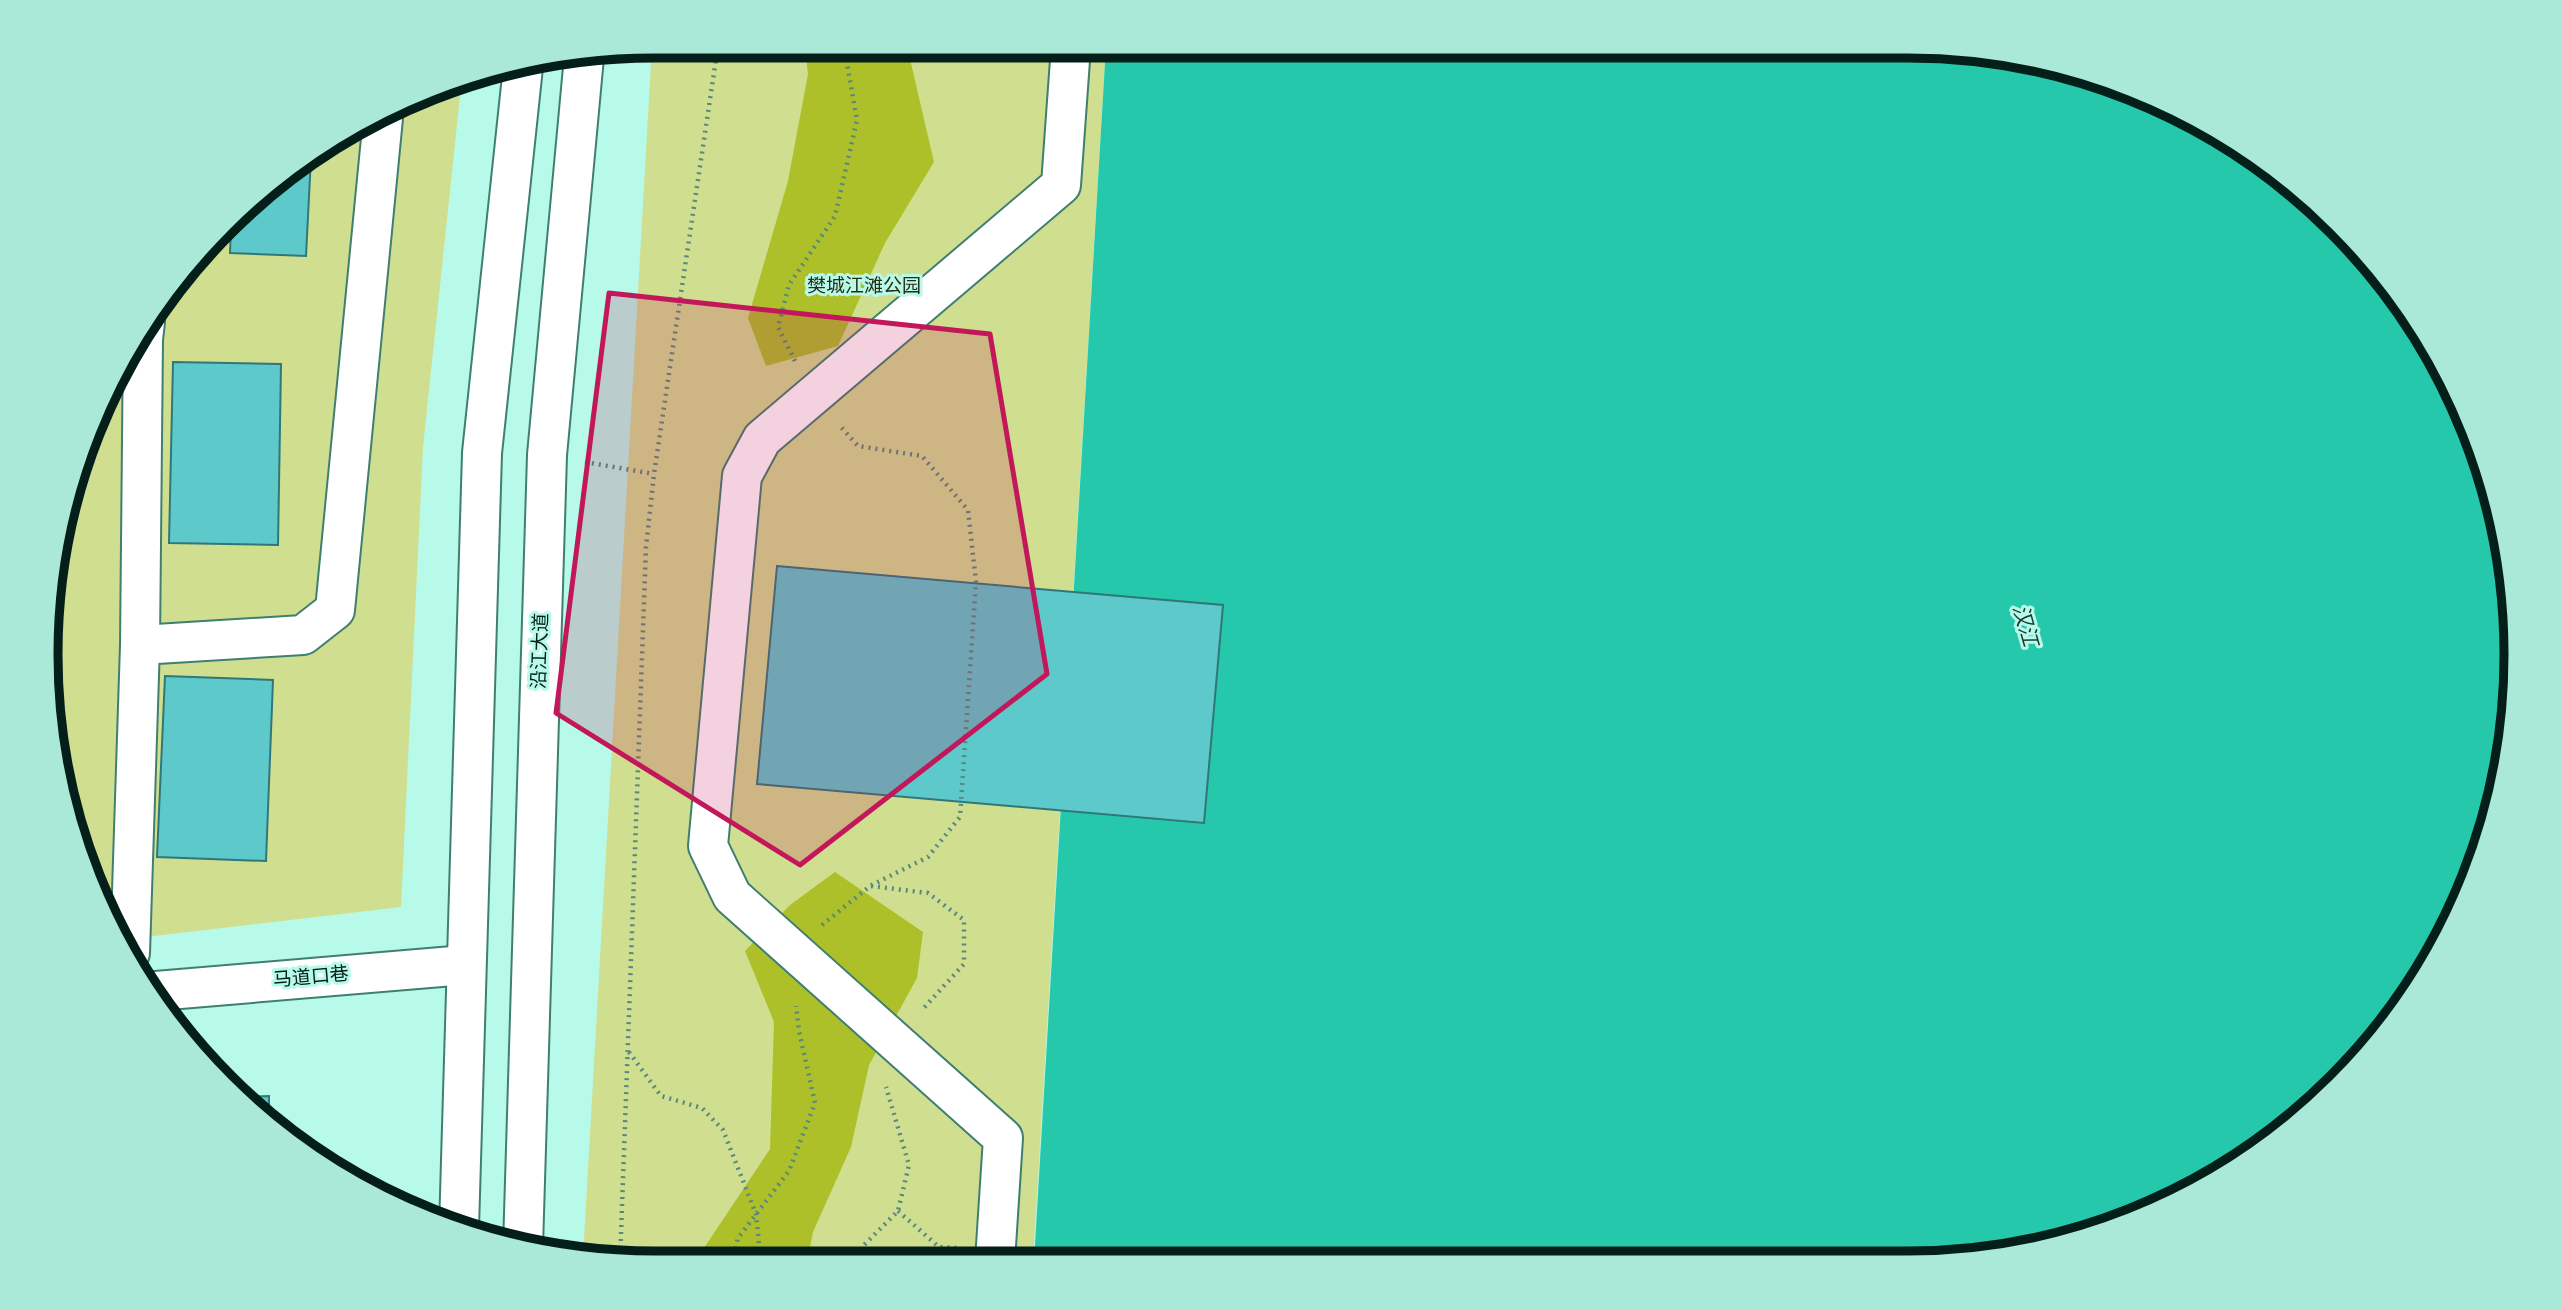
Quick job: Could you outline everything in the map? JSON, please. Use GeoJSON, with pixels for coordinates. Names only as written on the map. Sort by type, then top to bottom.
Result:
{"type":"FeatureCollection","features":[{"type":"Feature","properties":{"kind":"main road"},"geometry":{"type":"LineString","coordinates":[[996,1246],[1003,1138],[732,896],[708,846],[742,476],[762,439],[1061,185],[1070,58]]}},
{"type":"Feature","properties":{"kind":"main road","name":"沿江大道"},"geometry":{"type":"LineString","coordinates":[[523,1237],[547,455],[584,62]]}},
{"type":"Feature","properties":{"kind":"main road"},"geometry":{"type":"LineString","coordinates":[[459,1219],[482,453],[522,73]]}},
{"type":"Feature","properties":{"kind":"main road"},"geometry":{"type":"LineString","coordinates":[[141,645],[303,635],[335,610],[382,124]]}},
{"type":"Feature","properties":{"kind":"main road"},"geometry":{"type":"LineString","coordinates":[[130,939],[141,645],[143,348]]}},
{"type":"Feature","properties":{"kind":"main road","name":"马道口巷"},"geometry":{"type":"LineString","coordinates":[[161,990],[465,964]]}},
{"type":"Feature","properties":{"kind":"path"},"geometry":{"type":"LineString","coordinates":[[620,1250],[646,547],[654,474],[716,58]]}},
{"type":"Feature","properties":{"kind":"path"},"geometry":{"type":"LineString","coordinates":[[735,1251],[738,1238],[789,1171],[815,1103],[799,1031],[789,946],[821,925],[870,886],[928,857],[960,817],[976,582],[968,510],[922,456],[858,446],[813,396],[778,327],[789,285],[835,216],[857,120],[846,58]]}},
{"type":"Feature","properties":{"kind":"path"},"geometry":{"type":"LineString","coordinates":[[547,455],[654,474]]}},
{"type":"Feature","properties":{"kind":"path"},"geometry":{"type":"LineString","coordinates":[[628,1051],[660,1096],[702,1108],[723,1130],[756,1214],[760,1251]]}},
{"type":"Feature","properties":{"kind":"path"},"geometry":{"type":"LineString","coordinates":[[898,1211],[939,1247],[965,1249],[996,1246]]}},
{"type":"Feature","properties":{"kind":"highlighted area"},"geometry":{"type":"Polygon","coordinates":[[[609,293],[990,334],[1047,674],[800,865],[556,713],[609,293]]]}},
{"type":"Feature","properties":{"kind":"green space","name":"樊城江滩公园"},"geometry":{"type":"Polygon","coordinates":[[[651,58],[1105,58],[1034,1251],[654,1251],[584,1247],[651,58]]]}},
{"type":"Feature","properties":{"kind":"green space"},"geometry":{"type":"Polygon","coordinates":[[[806,58],[910,58],[934,162],[885,243],[838,346],[766,366],[748,318],[788,181],[808,74],[806,58]]]}},
{"type":"Feature","properties":{"kind":"green space"},"geometry":{"type":"Polygon","coordinates":[[[461,90],[423,447],[401,907],[130,939],[103,883],[89,846],[69,771],[59,694],[59,615],[69,538],[89,463],[119,391],[158,323],[181,291],[233,233],[291,181],[323,158],[391,119],[461,90]]]}},
{"type":"Feature","properties":{"kind":"green space"},"geometry":{"type":"Polygon","coordinates":[[[835,872],[923,932],[917,978],[869,1065],[851,1147],[813,1232],[809,1251],[702,1251],[770,1149],[774,1022],[745,951],[790,905],[835,872]]]}},
{"type":"Feature","properties":{"kind":"water","name":"汉江"},"geometry":{"type":"Polygon","coordinates":[[[1105,58],[1908,58],[1947,59],[2024,69],[2099,89],[2136,103],[2171,119],[2239,158],[2301,206],[2329,233],[2381,291],[2404,323],[2443,391],[2459,426],[2473,463],[2493,538],[2503,615],[2504,654],[2503,694],[2493,771],[2473,846],[2459,883],[2443,918],[2404,986],[2356,1048],[2329,1076],[2271,1128],[2239,1151],[2171,1190],[2099,1220],[2024,1240],[1947,1250],[1035,1251],[1105,58]]]}},
{"type":"Feature","properties":{"kind":"building"},"geometry":{"type":"Polygon","coordinates":[[[310,167],[306,256],[230,253],[231,235],[261,206],[310,167]]]}},
{"type":"Feature","properties":{"kind":"building"},"geometry":{"type":"Polygon","coordinates":[[[173,362],[281,364],[278,545],[169,543],[173,362]]]}},
{"type":"Feature","properties":{"kind":"building"},"geometry":{"type":"Polygon","coordinates":[[[777,566],[1223,605],[1204,823],[757,784],[777,566]]]}},
{"type":"Feature","properties":{"kind":"building"},"geometry":{"type":"Polygon","coordinates":[[[165,676],[273,680],[266,861],[157,857],[165,676]]]}},
{"type":"Feature","properties":{"kind":"building"},"geometry":{"type":"Polygon","coordinates":[[[269,1096],[269,1110],[261,1103],[254,1097],[269,1096]]]}}]}
